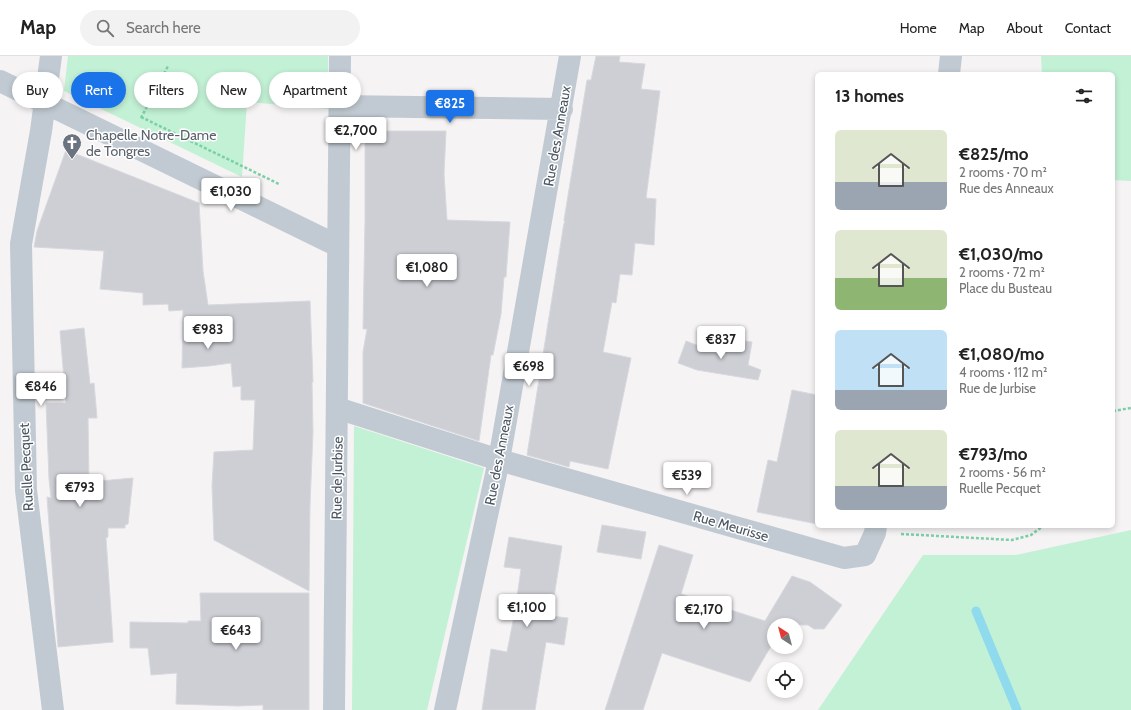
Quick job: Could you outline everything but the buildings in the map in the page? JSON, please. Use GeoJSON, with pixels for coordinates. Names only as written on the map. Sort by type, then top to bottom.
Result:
{"type":"FeatureCollection","features":[{"type":"Feature","properties":{"kind":"street","name":"Ruelle Pecquet"},"geometry":{"type":"LineString","coordinates":[[49,72],[51,56]]}},
{"type":"Feature","properties":{"kind":"street","name":"Rue de Jurbise"},"geometry":{"type":"LineString","coordinates":[[340,56],[340,72]]}},
{"type":"Feature","properties":{"kind":"street","name":"Rue des Anneaux"},"geometry":{"type":"LineString","coordinates":[[445,710],[499,460],[562,109],[570,56]]}},
{"type":"Feature","properties":{"kind":"street"},"geometry":{"type":"LineString","coordinates":[[949,72],[951,56]]}},
{"type":"Feature","properties":{"kind":"street"},"geometry":{"type":"LineString","coordinates":[[0,81],[12,87]]}},
{"type":"Feature","properties":{"kind":"street"},"geometry":{"type":"LineString","coordinates":[[361,106],[562,109]]}},
{"type":"Feature","properties":{"kind":"street","name":"Ruelle Pecquet"},"geometry":{"type":"LineString","coordinates":[[45,108],[21,244],[22,348],[26,490],[53,710]]}},
{"type":"Feature","properties":{"kind":"street"},"geometry":{"type":"LineString","coordinates":[[54,108],[338,246]]}},
{"type":"Feature","properties":{"kind":"street","name":"Rue de Jurbise"},"geometry":{"type":"LineString","coordinates":[[334,710],[338,408],[339,108]]}},
{"type":"Feature","properties":{"kind":"street"},"geometry":{"type":"LineString","coordinates":[[338,408],[499,460]]}},
{"type":"Feature","properties":{"kind":"street","name":"Rue Meurisse"},"geometry":{"type":"LineString","coordinates":[[499,460],[844,558],[865,555],[876,529]]}},
{"type":"Feature","properties":{"kind":"path"},"geometry":{"type":"LineString","coordinates":[[126,143],[168,66]]}},
{"type":"Feature","properties":{"kind":"path"},"geometry":{"type":"LineString","coordinates":[[141,117],[279,184]]}},
{"type":"Feature","properties":{"kind":"path"},"geometry":{"type":"LineString","coordinates":[[1115,411],[1131,408]]}},
{"type":"Feature","properties":{"kind":"path"},"geometry":{"type":"LineString","coordinates":[[876,529],[1012,540],[1031,535],[1041,528]]}},
{"type":"Feature","properties":{"kind":"green space"},"geometry":{"type":"Polygon","coordinates":[[[68,56],[328,56],[328,72],[269,72],[269,104],[261,103],[261,72],[206,72],[206,108],[247,108],[242,177],[99,108],[126,108],[126,72],[71,72],[71,94],[64,91],[68,56]]]}},
{"type":"Feature","properties":{"kind":"green space"},"geometry":{"type":"Polygon","coordinates":[[[1041,56],[1131,56],[1131,181],[1115,180],[1115,72],[1042,72],[1041,56]]]}},
{"type":"Feature","properties":{"kind":"green space"},"geometry":{"type":"Polygon","coordinates":[[[354,426],[484,468],[427,710],[352,710],[354,426]]]}},
{"type":"Feature","properties":{"kind":"green space"},"geometry":{"type":"Polygon","coordinates":[[[1131,530],[1131,710],[818,710],[923,555],[1016,555],[1131,530]]]}},
{"type":"Feature","properties":{"kind":"waterway"},"geometry":{"type":"LineString","coordinates":[[976,611],[1017,710]]}},
{"type":"Feature","properties":{"kind":"place","name":"Chapelle Notre-Dame de Tongres"},"geometry":{"type":"Point","coordinates":[72,160]}}]}
